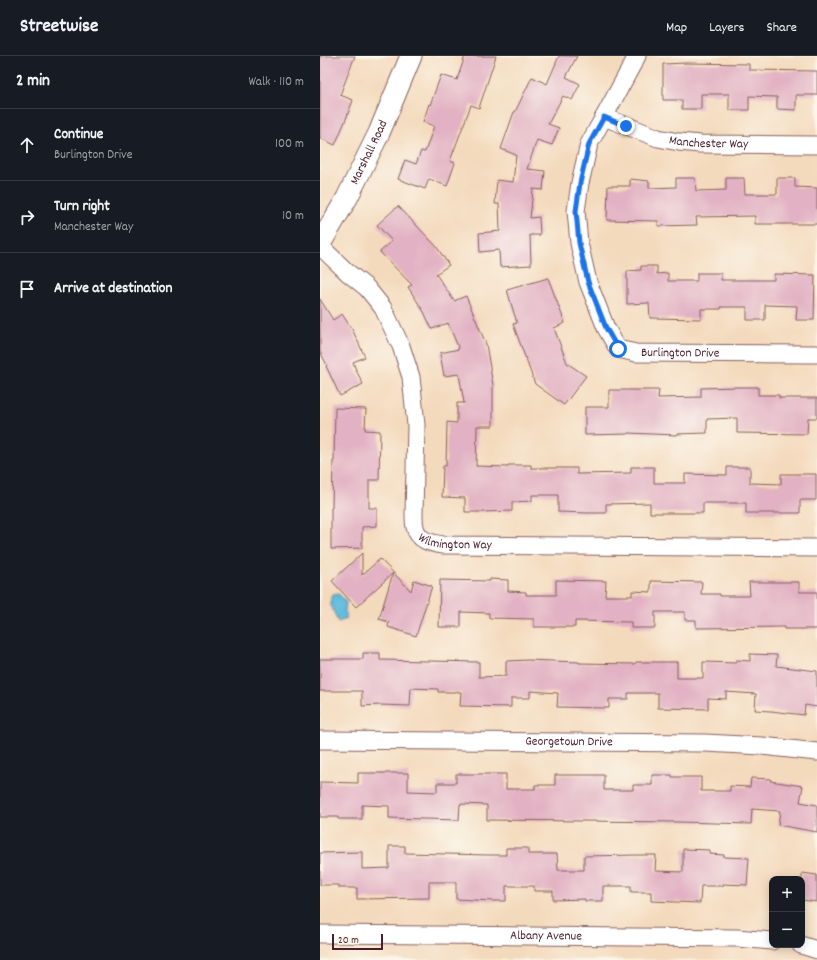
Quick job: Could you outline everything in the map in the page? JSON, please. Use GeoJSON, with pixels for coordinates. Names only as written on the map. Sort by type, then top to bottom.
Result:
{"type":"FeatureCollection","features":[{"type":"Feature","properties":{"kind":"street","name":"Marshall Road"},"geometry":{"type":"LineString","coordinates":[[320,245],[347,198],[379,133],[411,56]]}},
{"type":"Feature","properties":{"kind":"street","name":"Burlington Drive"},"geometry":{"type":"LineString","coordinates":[[637,56],[589,144],[580,183],[576,211],[579,243],[588,282],[606,328],[618,349],[636,353],[817,354]]}},
{"type":"Feature","properties":{"kind":"street","name":"Manchester Way"},"geometry":{"type":"LineString","coordinates":[[604,117],[658,138],[679,142],[700,144],[817,146]]}},
{"type":"Feature","properties":{"kind":"street","name":"Wilmington Way"},"geometry":{"type":"LineString","coordinates":[[320,245],[347,272],[367,288],[383,308],[401,346],[411,377],[416,425],[414,514],[415,528],[420,537],[430,543],[443,545],[817,548]]}},
{"type":"Feature","properties":{"kind":"street","name":"Georgetown Drive"},"geometry":{"type":"LineString","coordinates":[[320,740],[706,744],[762,746],[817,752]]}},
{"type":"Feature","properties":{"kind":"street","name":"Albany Avenue"},"geometry":{"type":"LineString","coordinates":[[320,934],[737,938],[769,941]]}},
{"type":"Feature","properties":{"kind":"street"},"geometry":{"type":"LineString","coordinates":[[805,946],[817,950]]}},
{"type":"Feature","properties":{"kind":"water"},"geometry":{"type":"Polygon","coordinates":[[[339,594],[346,602],[345,611],[347,619],[338,622],[331,606],[331,595],[339,594]]]}},
{"type":"Feature","properties":{"kind":"building"},"geometry":{"type":"Polygon","coordinates":[[[320,56],[355,56],[340,95],[353,100],[335,145],[320,138],[320,56]]]}},
{"type":"Feature","properties":{"kind":"building"},"geometry":{"type":"Polygon","coordinates":[[[465,56],[496,56],[479,108],[471,105],[450,161],[455,163],[447,186],[429,179],[425,189],[398,179],[405,160],[416,164],[421,151],[425,152],[434,126],[423,122],[441,75],[457,80],[465,56]]]}},
{"type":"Feature","properties":{"kind":"building"},"geometry":{"type":"Polygon","coordinates":[[[559,56],[577,56],[566,77],[580,84],[572,100],[563,96],[548,124],[559,128],[552,145],[537,140],[527,169],[545,171],[543,190],[533,189],[530,218],[539,217],[540,235],[530,235],[531,265],[500,267],[499,250],[480,252],[479,233],[500,231],[499,204],[495,204],[497,180],[513,182],[516,155],[501,149],[514,112],[532,77],[547,84],[559,56]]]}},
{"type":"Feature","properties":{"kind":"building"},"geometry":{"type":"Polygon","coordinates":[[[663,64],[749,64],[749,70],[817,71],[817,95],[796,95],[796,110],[777,109],[777,97],[749,96],[749,110],[729,110],[729,94],[701,94],[701,109],[682,109],[682,100],[663,100],[663,64]]]}},
{"type":"Feature","properties":{"kind":"building"},"geometry":{"type":"Polygon","coordinates":[[[676,178],[695,178],[696,191],[726,190],[726,178],[744,178],[745,194],[777,194],[777,178],[795,178],[795,187],[817,188],[817,224],[755,224],[755,216],[696,217],[697,225],[658,226],[658,221],[607,220],[608,186],[630,186],[630,179],[649,181],[649,188],[676,187],[676,178]]]}},
{"type":"Feature","properties":{"kind":"building"},"geometry":{"type":"Polygon","coordinates":[[[398,206],[436,246],[449,265],[436,274],[454,301],[466,296],[486,344],[493,385],[493,426],[477,426],[476,466],[508,467],[508,465],[531,465],[531,468],[577,468],[577,474],[631,473],[631,467],[654,467],[654,483],[685,483],[685,474],[727,475],[727,467],[750,467],[750,483],[781,484],[781,474],[816,474],[816,500],[800,500],[800,513],[746,513],[746,503],[703,503],[703,513],[650,513],[650,503],[606,504],[606,513],[588,513],[558,512],[558,495],[532,495],[532,501],[512,502],[512,511],[483,512],[465,512],[465,498],[442,497],[443,466],[446,466],[447,422],[457,423],[457,403],[464,403],[459,374],[444,376],[440,353],[459,349],[448,323],[432,329],[424,312],[408,287],[412,285],[380,252],[392,241],[377,225],[398,206]]]}},
{"type":"Feature","properties":{"kind":"building"},"geometry":{"type":"Polygon","coordinates":[[[641,266],[657,266],[657,274],[668,273],[668,281],[697,281],[697,273],[721,273],[721,280],[774,280],[774,274],[815,275],[814,320],[796,320],[797,306],[765,305],[765,320],[747,320],[747,307],[701,309],[701,319],[650,318],[649,303],[627,304],[627,271],[641,270],[641,266]]]}},
{"type":"Feature","properties":{"kind":"building"},"geometry":{"type":"Polygon","coordinates":[[[548,278],[565,323],[554,328],[567,363],[586,376],[564,405],[535,384],[513,324],[517,323],[507,290],[548,278]]]}},
{"type":"Feature","properties":{"kind":"building"},"geometry":{"type":"Polygon","coordinates":[[[320,299],[333,320],[342,314],[353,331],[365,357],[353,362],[363,384],[340,396],[320,352],[320,299]]]}},
{"type":"Feature","properties":{"kind":"building"},"geometry":{"type":"Polygon","coordinates":[[[758,387],[758,395],[779,395],[779,398],[817,398],[817,418],[808,418],[807,434],[737,433],[737,418],[707,419],[707,433],[676,435],[628,433],[585,435],[585,407],[609,407],[609,390],[659,390],[658,398],[701,397],[701,388],[758,387]]]}},
{"type":"Feature","properties":{"kind":"building"},"geometry":{"type":"Polygon","coordinates":[[[335,408],[366,409],[365,430],[380,431],[379,480],[369,480],[369,508],[377,508],[377,526],[362,527],[362,548],[331,549],[335,408]]]}},
{"type":"Feature","properties":{"kind":"building"},"geometry":{"type":"Polygon","coordinates":[[[362,553],[362,575],[380,559],[411,591],[414,580],[432,586],[416,636],[388,627],[389,622],[379,619],[393,573],[356,607],[332,581],[362,553]]]}},
{"type":"Feature","properties":{"kind":"building"},"geometry":{"type":"Polygon","coordinates":[[[490,579],[508,580],[508,591],[526,592],[526,595],[556,595],[556,580],[606,581],[605,596],[632,596],[632,591],[651,592],[651,581],[702,582],[701,594],[720,594],[720,596],[750,596],[749,582],[799,582],[799,592],[817,592],[817,629],[784,629],[784,627],[696,628],[696,620],[685,620],[685,612],[655,612],[655,628],[631,628],[631,622],[575,621],[575,627],[534,627],[534,619],[489,618],[489,613],[461,612],[461,627],[439,627],[440,580],[490,581],[490,579]]]}},
{"type":"Feature","properties":{"kind":"building"},"geometry":{"type":"Polygon","coordinates":[[[363,653],[380,653],[380,660],[479,662],[479,677],[506,676],[506,661],[528,660],[635,664],[636,662],[677,662],[677,678],[703,678],[703,662],[736,663],[736,660],[750,661],[750,654],[777,655],[776,666],[817,671],[817,707],[805,705],[804,715],[755,710],[756,694],[726,692],[726,699],[708,698],[708,709],[658,708],[658,693],[628,693],[628,699],[609,699],[609,708],[557,707],[558,693],[530,691],[530,698],[511,698],[511,707],[460,706],[461,692],[438,692],[438,689],[411,688],[410,706],[362,706],[362,691],[320,691],[320,659],[363,659],[363,653]]]}},
{"type":"Feature","properties":{"kind":"building"},"geometry":{"type":"Polygon","coordinates":[[[358,773],[408,773],[408,791],[437,792],[437,783],[456,783],[456,774],[506,774],[506,789],[535,789],[535,785],[555,785],[555,775],[604,775],[604,790],[633,790],[633,785],[652,785],[652,775],[701,777],[701,791],[730,791],[730,786],[750,787],[751,778],[771,779],[770,781],[803,786],[800,802],[817,805],[817,832],[778,825],[780,811],[752,809],[751,824],[487,820],[487,805],[460,804],[459,820],[389,818],[389,806],[362,805],[362,819],[320,817],[320,782],[358,783],[358,773]]]}},
{"type":"Feature","properties":{"kind":"building"},"geometry":{"type":"Polygon","coordinates":[[[389,846],[405,846],[405,853],[488,855],[506,855],[506,848],[528,848],[528,854],[557,854],[558,870],[584,870],[584,856],[656,855],[655,871],[683,872],[683,849],[710,850],[710,854],[724,855],[724,857],[749,858],[747,885],[723,884],[723,886],[701,886],[700,903],[651,901],[651,892],[631,892],[631,886],[603,886],[603,901],[585,901],[585,899],[553,900],[553,891],[534,891],[534,886],[506,886],[506,901],[493,901],[456,899],[456,882],[429,882],[429,898],[357,899],[357,888],[339,888],[339,885],[320,885],[320,853],[362,852],[362,869],[389,868],[389,846]]]}},
{"type":"Feature","properties":{"kind":"building"},"geometry":{"type":"Polygon","coordinates":[[[802,873],[817,875],[817,902],[805,900],[805,876],[802,876],[802,873]]]}},
{"type":"Feature","properties":{"kind":"route"},"geometry":{"type":"LineString","coordinates":[[618,349],[606,328],[588,282],[579,243],[576,211],[580,183],[589,144],[604,117],[626,126]]}}]}
